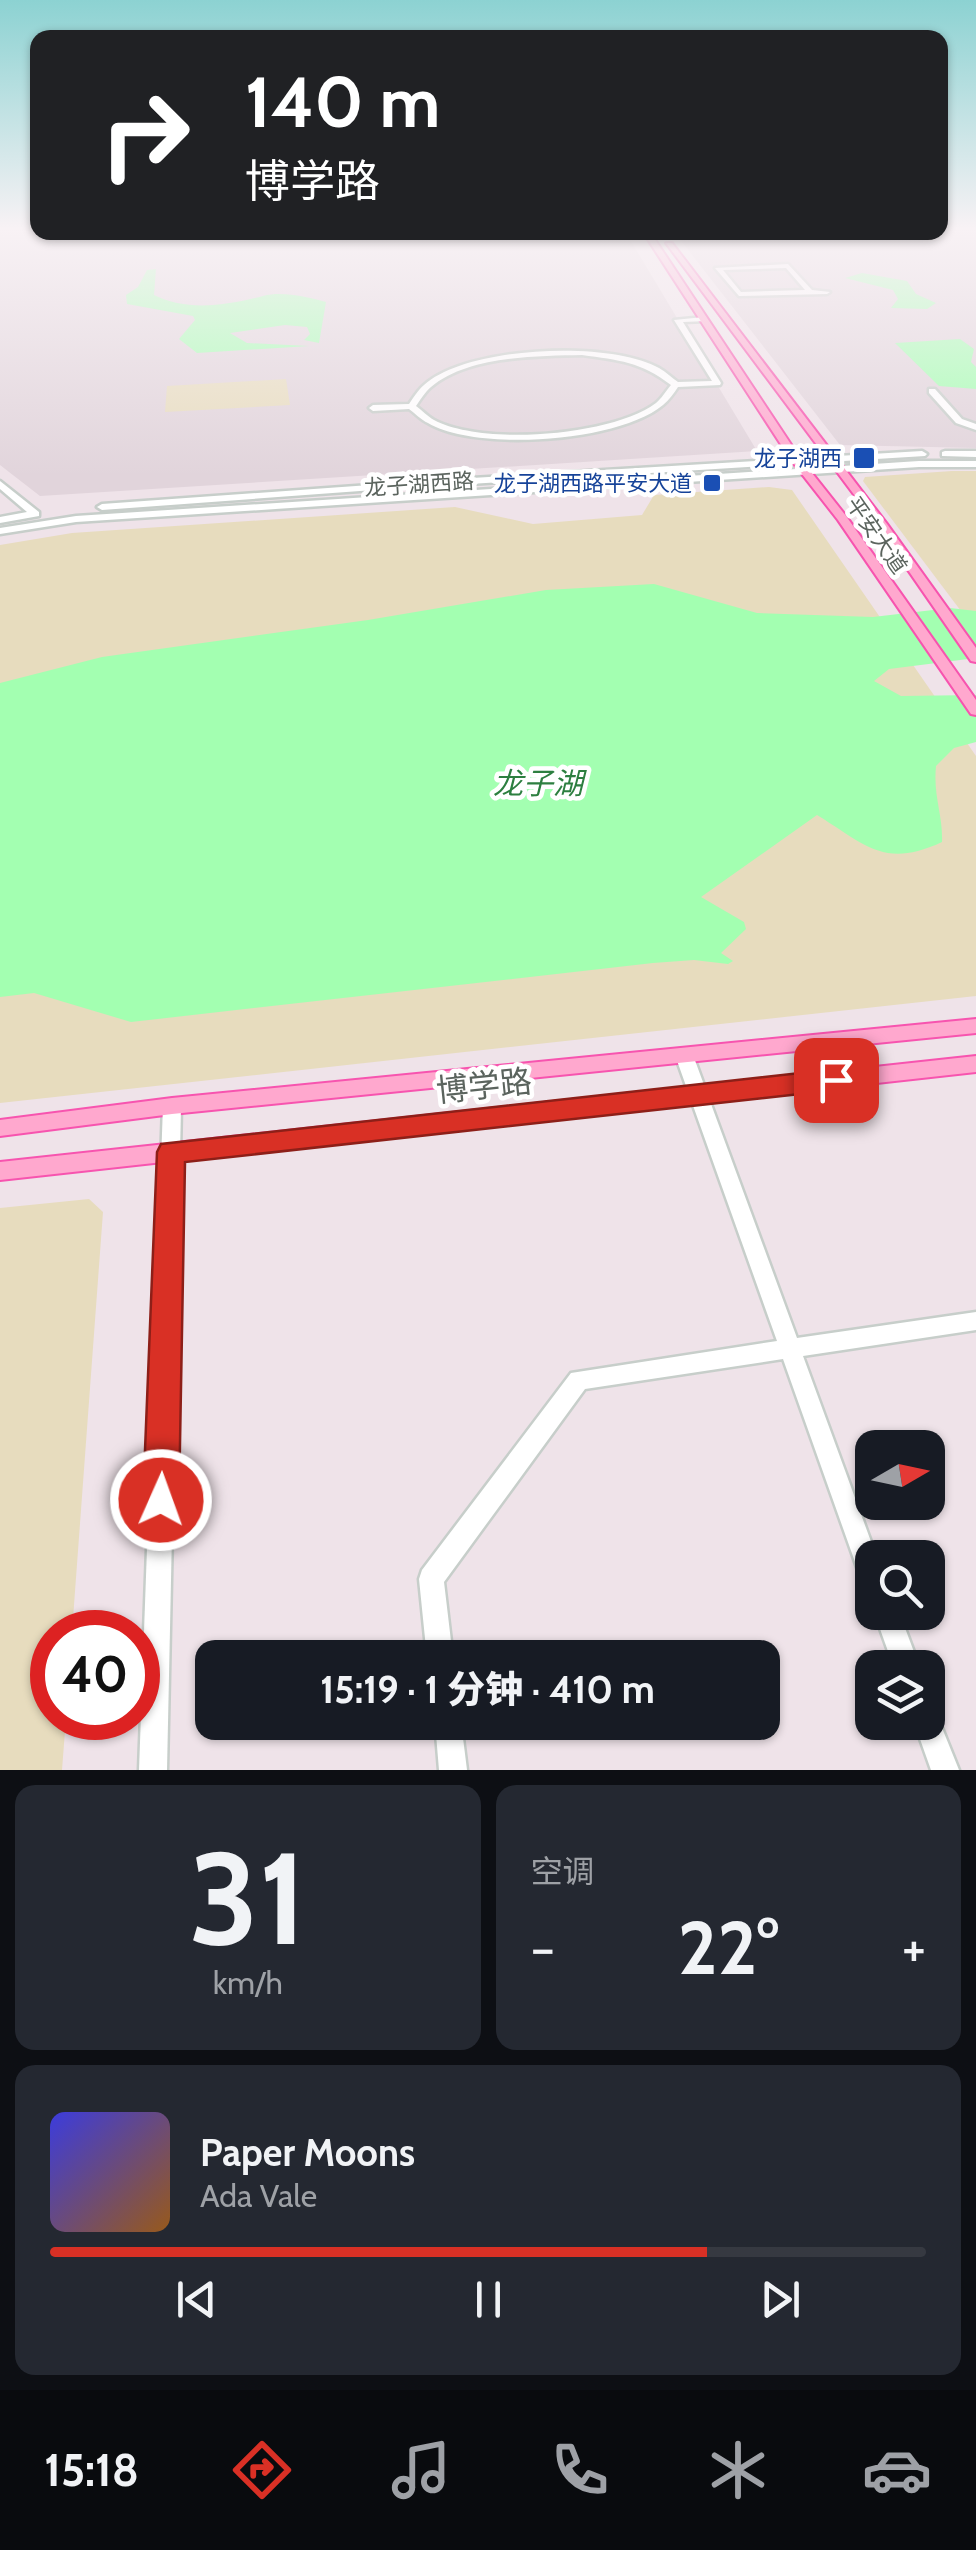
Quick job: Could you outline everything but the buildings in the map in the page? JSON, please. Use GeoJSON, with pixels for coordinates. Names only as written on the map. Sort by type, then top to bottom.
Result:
{"type":"FeatureCollection","features":[{"type":"Feature","properties":{"kind":"main road","name":"平安大道"},"geometry":{"type":"LineString","coordinates":[[698,311],[800,465],[976,711]]}},
{"type":"Feature","properties":{"kind":"main road","name":"平安大道"},"geometry":{"type":"LineString","coordinates":[[718,311],[976,658]]}},
{"type":"Feature","properties":{"kind":"main road","name":"博学路"},"geometry":{"type":"LineString","coordinates":[[0,1128],[172,1106],[976,1026]]}},
{"type":"Feature","properties":{"kind":"main road","name":"博学路"},"geometry":{"type":"LineString","coordinates":[[0,1171],[976,1064]]}},
{"type":"Feature","properties":{"kind":"street"},"geometry":{"type":"LineString","coordinates":[[676,385],[717,383],[678,320],[704,319]]}},
{"type":"Feature","properties":{"kind":"street"},"geometry":{"type":"LineString","coordinates":[[411,406],[428,382],[498,359],[533,356],[610,354],[641,359],[666,371],[676,385]]}},
{"type":"Feature","properties":{"kind":"street"},"geometry":{"type":"LineString","coordinates":[[373,408],[411,406],[424,418],[457,432],[503,436],[566,434],[659,408],[676,385]]}},
{"type":"Feature","properties":{"kind":"street"},"geometry":{"type":"LineString","coordinates":[[932,391],[959,421],[976,427]]}},
{"type":"Feature","properties":{"kind":"street","name":"龙子湖西路"},"geometry":{"type":"LineString","coordinates":[[5,519],[800,465],[828,458],[976,454]]}},
{"type":"Feature","properties":{"kind":"street","name":"龙子湖西路"},"geometry":{"type":"LineString","coordinates":[[800,465],[837,469],[976,464]]}},
{"type":"Feature","properties":{"kind":"street"},"geometry":{"type":"LineString","coordinates":[[0,484],[37,519],[0,531]]}},
{"type":"Feature","properties":{"kind":"street"},"geometry":{"type":"LineString","coordinates":[[0,509],[5,519]]}},
{"type":"Feature","properties":{"kind":"street"},"geometry":{"type":"LineString","coordinates":[[684,1055],[695,1095],[859,1540]]}},
{"type":"Feature","properties":{"kind":"street"},"geometry":{"type":"LineString","coordinates":[[154,1770],[172,1106]]}},
{"type":"Feature","properties":{"kind":"street"},"geometry":{"type":"LineString","coordinates":[[438,1640],[432,1579],[579,1380],[976,1321]]}},
{"type":"Feature","properties":{"kind":"street"},"geometry":{"type":"LineString","coordinates":[[450,1740],[453,1770]]}},
{"type":"Feature","properties":{"kind":"street"},"geometry":{"type":"LineString","coordinates":[[934,1740],[945,1770]]}},
{"type":"Feature","properties":{"kind":"shaded area"},"geometry":{"type":"Polygon","coordinates":[[[0,311],[673,311],[757,451],[40,496],[0,465],[0,311]]]}},
{"type":"Feature","properties":{"kind":"shaded area"},"geometry":{"type":"Polygon","coordinates":[[[735,311],[976,311],[976,448],[840,445],[735,311]]]}},
{"type":"Feature","properties":{"kind":"shaded area"},"geometry":{"type":"Polygon","coordinates":[[[286,379],[290,405],[165,412],[167,386],[286,379]]]}},
{"type":"Feature","properties":{"kind":"shaded area"},"geometry":{"type":"Polygon","coordinates":[[[976,471],[976,631],[863,481],[865,477],[976,471]]]}},
{"type":"Feature","properties":{"kind":"shaded area","name":"龙子湖"},"geometry":{"type":"Polygon","coordinates":[[[769,487],[792,490],[976,756],[976,996],[0,1103],[0,545],[72,533],[455,507],[533,524],[642,515],[654,495],[769,487]]]}},
{"type":"Feature","properties":{"kind":"shaded area"},"geometry":{"type":"Polygon","coordinates":[[[89,1199],[103,1212],[74,1610],[30,1610],[30,1740],[64,1740],[62,1770],[0,1770],[0,1208],[89,1199]]]}},
{"type":"Feature","properties":{"kind":"water"},"geometry":{"type":"Polygon","coordinates":[[[163,311],[325,311],[319,343],[304,340],[310,334],[307,327],[285,325],[230,333],[247,343],[309,346],[197,353],[179,339],[195,320],[193,316],[163,311]]]}},
{"type":"Feature","properties":{"kind":"water"},"geometry":{"type":"Polygon","coordinates":[[[960,339],[974,349],[971,362],[976,367],[976,389],[939,386],[895,343],[960,339]]]}},
{"type":"Feature","properties":{"kind":"water","name":"龙子湖"},"geometry":{"type":"Polygon","coordinates":[[[654,584],[757,613],[873,617],[950,608],[976,611],[976,658],[889,669],[874,681],[901,696],[976,695],[976,742],[954,748],[936,766],[942,842],[905,853],[876,850],[817,815],[701,897],[744,922],[746,929],[721,953],[733,961],[728,964],[694,960],[653,963],[131,1022],[34,993],[0,997],[0,683],[102,657],[368,620],[546,590],[654,584]]]}},
{"type":"Feature","properties":{"kind":"place","name":"龙子湖西"},"geometry":{"type":"Point","coordinates":[864,458]}},
{"type":"Feature","properties":{"kind":"place","name":"龙子湖西路平安大道"},"geometry":{"type":"Point","coordinates":[712,483]}},
{"type":"Feature","properties":{"kind":"route"},"geometry":{"type":"LineString","coordinates":[[161,1500],[172,1152],[836,1080]]}}]}
